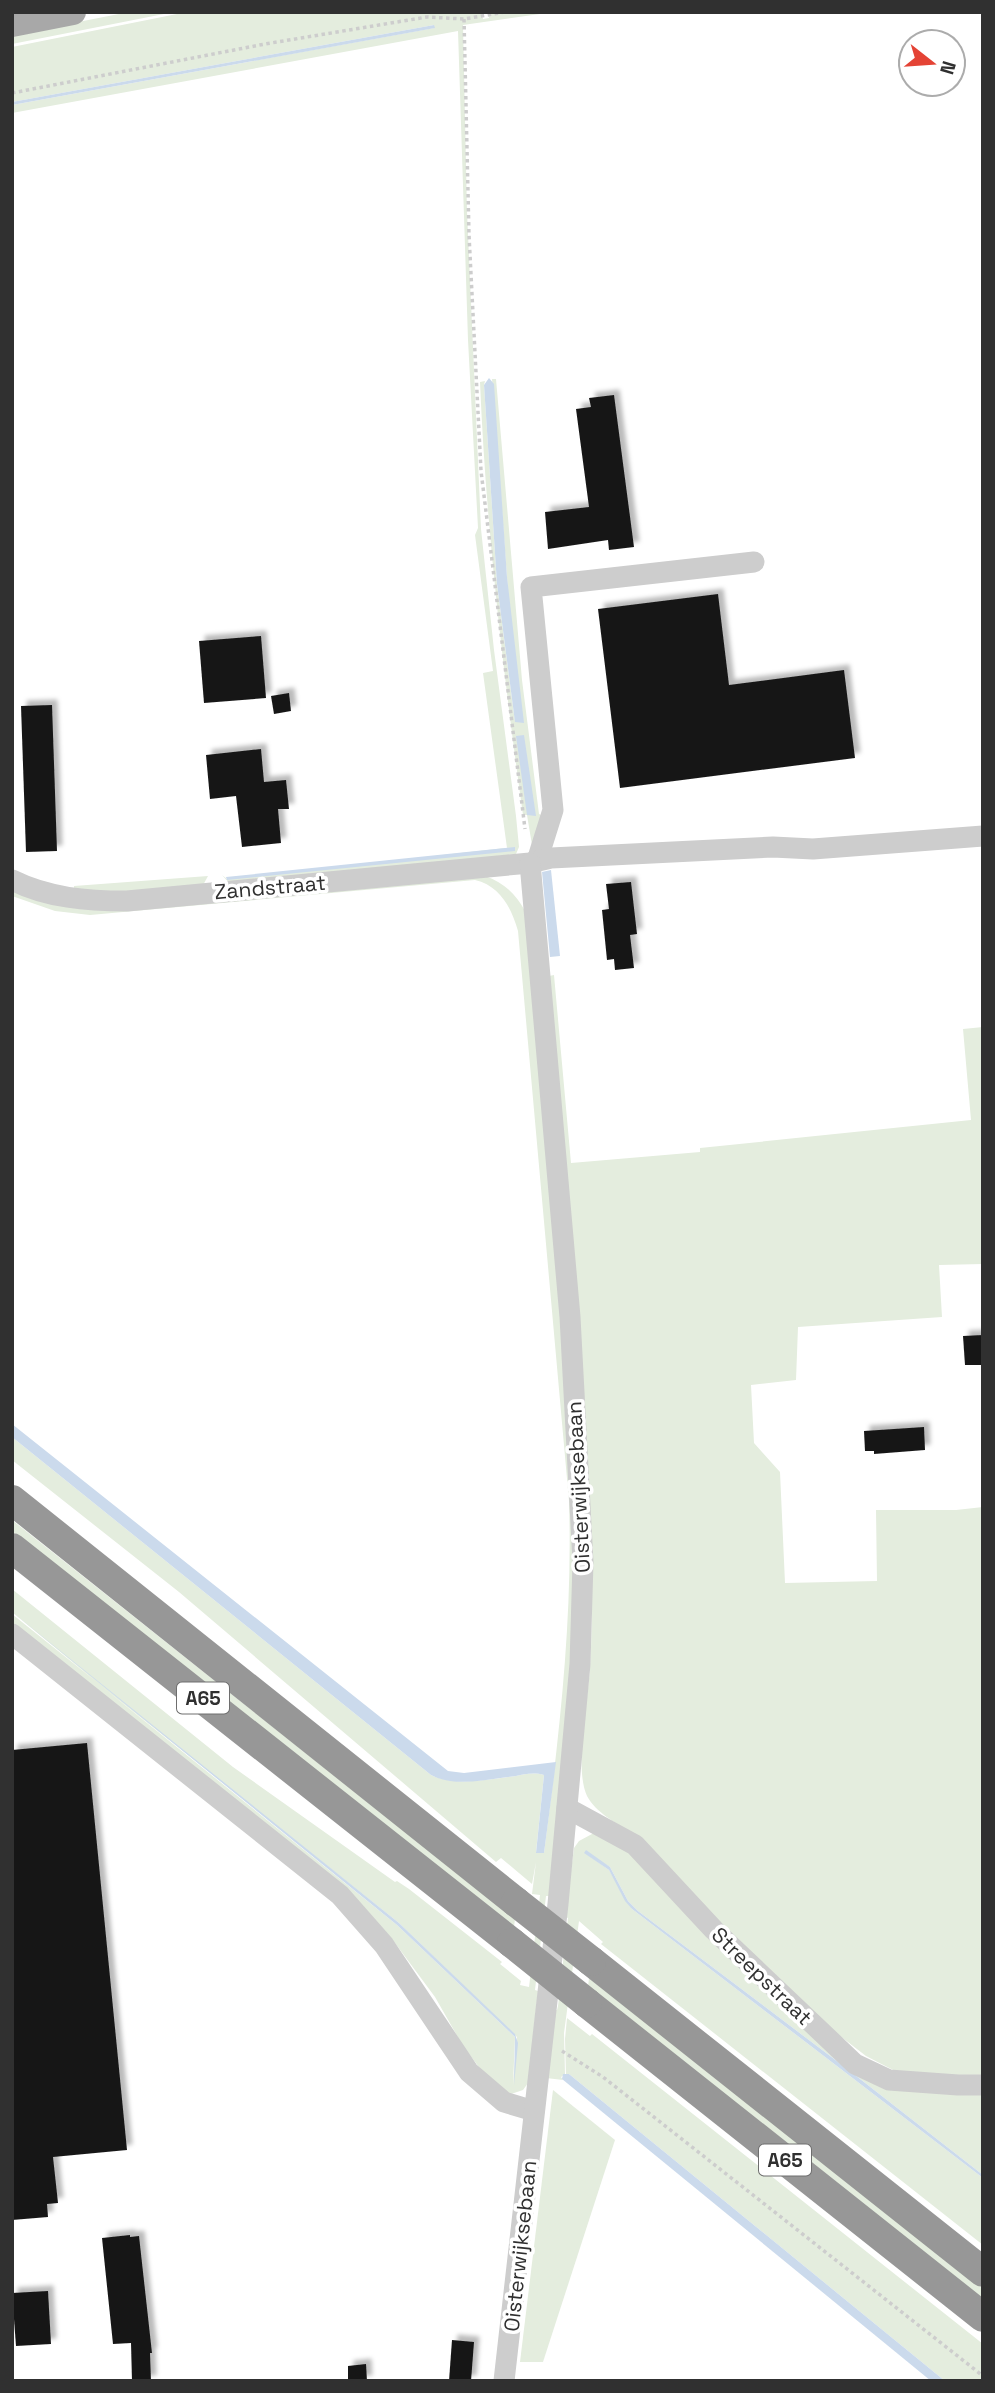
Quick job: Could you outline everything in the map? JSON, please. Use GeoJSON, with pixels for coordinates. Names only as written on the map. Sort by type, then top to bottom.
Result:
{"type":"FeatureCollection","features":[{"type":"Feature","properties":{"kind":"highway","name":"A65"},"geometry":{"type":"LineString","coordinates":[[12,1500],[983,2272]]}},
{"type":"Feature","properties":{"kind":"highway","name":"A65"},"geometry":{"type":"LineString","coordinates":[[12,1548],[983,2317]]}},
{"type":"Feature","properties":{"kind":"main road"},"geometry":{"type":"LineString","coordinates":[[12,24],[74,12]]}},
{"type":"Feature","properties":{"kind":"street"},"geometry":{"type":"LineString","coordinates":[[534,862],[553,810],[531,587],[754,562]]}},
{"type":"Feature","properties":{"kind":"street","name":"Zandstraat"},"geometry":{"type":"LineString","coordinates":[[12,880],[47,893],[71,898],[127,901],[534,862],[551,858],[773,847],[813,849],[983,836]]}},
{"type":"Feature","properties":{"kind":"street","name":"Oisterwijksebaan"},"geometry":{"type":"LineString","coordinates":[[504,2381],[567,1808],[580,1664],[583,1562],[570,1317],[534,862]]}},
{"type":"Feature","properties":{"kind":"street"},"geometry":{"type":"LineString","coordinates":[[12,1634],[340,1895],[384,1945],[469,2072],[504,2102],[534,2111]]}},
{"type":"Feature","properties":{"kind":"street","name":"Streepstraat"},"geometry":{"type":"LineString","coordinates":[[567,1808],[635,1845],[714,1930],[855,2064],[889,2080],[983,2085]]}},
{"type":"Feature","properties":{"kind":"path"},"geometry":{"type":"LineString","coordinates":[[12,93],[265,44],[427,17],[464,19],[505,12]]}},
{"type":"Feature","properties":{"kind":"path"},"geometry":{"type":"LineString","coordinates":[[464,19],[469,234],[481,471],[534,862]]}},
{"type":"Feature","properties":{"kind":"path"},"geometry":{"type":"LineString","coordinates":[[543,2039],[603,2077],[983,2376]]}},
{"type":"Feature","properties":{"kind":"green space"},"geometry":{"type":"Polygon","coordinates":[[[129,12],[174,12],[12,44],[12,35],[129,12]]]}},
{"type":"Feature","properties":{"kind":"green space"},"geometry":{"type":"Polygon","coordinates":[[[187,12],[486,12],[482,13],[483,19],[489,18],[488,12],[554,12],[463,25],[467,211],[481,529],[516,816],[519,847],[516,854],[230,884],[222,875],[227,879],[507,848],[483,673],[493,671],[475,535],[478,528],[468,340],[458,31],[12,113],[12,105],[434,28],[434,25],[12,102],[12,47],[187,12]]]}},
{"type":"Feature","properties":{"kind":"green space"},"geometry":{"type":"Polygon","coordinates":[[[492,379],[496,379],[522,680],[539,814],[549,819],[532,845],[527,815],[523,815],[491,545],[480,382],[485,381],[497,584],[515,722],[492,379]]]}},
{"type":"Feature","properties":{"kind":"green space"},"geometry":{"type":"Polygon","coordinates":[[[208,876],[202,887],[132,893],[74,892],[74,886],[208,876]]]}},
{"type":"Feature","properties":{"kind":"green space"},"geometry":{"type":"Polygon","coordinates":[[[485,876],[508,889],[525,911],[559,1254],[577,1591],[549,1896],[546,1896],[535,1990],[538,1991],[528,2083],[523,2090],[511,2094],[491,2083],[463,2046],[435,1997],[395,1943],[12,1626],[12,1614],[98,1683],[12,1612],[12,1589],[233,1767],[395,1882],[409,1889],[502,1962],[500,1964],[521,1981],[520,1985],[529,1987],[540,1895],[532,1894],[536,1862],[532,1884],[501,1858],[496,1862],[179,1592],[12,1460],[12,1437],[431,1775],[462,1781],[544,1775],[536,1852],[544,1853],[560,1722],[567,1634],[569,1501],[518,931],[512,914],[498,892],[475,880],[90,915],[55,911],[12,896],[12,888],[40,898],[485,876]],[[100,1685],[397,1925],[515,2037],[513,2085],[517,2037],[399,1923],[100,1685]]]}},
{"type":"Feature","properties":{"kind":"green space"},"geometry":{"type":"Polygon","coordinates":[[[554,975],[571,1163],[700,1152],[700,1148],[971,1120],[963,1029],[983,1027],[983,1264],[939,1265],[942,1317],[798,1327],[796,1380],[751,1385],[754,1443],[780,1472],[785,1583],[877,1581],[876,1510],[956,1510],[983,1507],[983,2077],[897,2072],[866,2056],[809,2012],[631,1834],[601,1812],[587,1796],[583,1784],[582,1752],[592,1632],[592,1572],[549,976],[554,975]]]}},
{"type":"Feature","properties":{"kind":"green space"},"geometry":{"type":"Polygon","coordinates":[[[12,1520],[515,1919],[514,1927],[12,1531],[12,1520]]]}},
{"type":"Feature","properties":{"kind":"green space"},"geometry":{"type":"Polygon","coordinates":[[[592,1834],[620,1843],[876,2076],[983,2089],[983,2175],[638,1911],[628,1901],[610,1867],[584,1852],[609,1870],[632,1909],[983,2178],[983,2245],[601,1944],[603,1942],[579,1921],[564,2033],[565,2074],[561,2077],[563,2080],[546,2078],[554,2010],[557,2010],[558,2006],[574,1848],[579,1841],[592,1834]]]}},
{"type":"Feature","properties":{"kind":"green space"},"geometry":{"type":"Polygon","coordinates":[[[589,1978],[983,2289],[983,2301],[588,1987],[589,1978]]]}},
{"type":"Feature","properties":{"kind":"green space"},"geometry":{"type":"Polygon","coordinates":[[[567,2018],[590,2036],[592,2034],[983,2344],[983,2381],[945,2381],[569,2074],[566,2075],[567,2018]]]}},
{"type":"Feature","properties":{"kind":"green space"},"geometry":{"type":"Polygon","coordinates":[[[553,2090],[615,2140],[543,2362],[520,2362],[553,2090]]]}},
{"type":"Feature","properties":{"kind":"water"},"geometry":{"type":"Polygon","coordinates":[[[434,25],[435,28],[12,105],[12,102],[434,25]]]}},
{"type":"Feature","properties":{"kind":"water"},"geometry":{"type":"Polygon","coordinates":[[[489,378],[494,384],[507,577],[524,723],[515,722],[497,584],[484,385],[489,378]]]}},
{"type":"Feature","properties":{"kind":"water"},"geometry":{"type":"Polygon","coordinates":[[[524,735],[536,816],[527,815],[516,736],[524,735]]]}},
{"type":"Feature","properties":{"kind":"water"},"geometry":{"type":"Polygon","coordinates":[[[515,847],[515,851],[227,880],[226,877],[515,847]]]}},
{"type":"Feature","properties":{"kind":"water"},"geometry":{"type":"Polygon","coordinates":[[[551,870],[560,956],[550,957],[542,872],[551,870]]]}},
{"type":"Feature","properties":{"kind":"water"},"geometry":{"type":"Polygon","coordinates":[[[12,1424],[448,1771],[464,1773],[556,1762],[544,1853],[536,1853],[544,1775],[530,1774],[461,1782],[431,1775],[12,1437],[12,1424]]]}},
{"type":"Feature","properties":{"kind":"water"},"geometry":{"type":"Polygon","coordinates":[[[12,1612],[399,1923],[515,2034],[518,2043],[514,2085],[515,2037],[397,1925],[12,1612]]]}},
{"type":"Feature","properties":{"kind":"water"},"geometry":{"type":"Polygon","coordinates":[[[586,1850],[610,1867],[628,1901],[638,1911],[846,2068],[983,2175],[983,2178],[632,1909],[609,1870],[584,1853],[586,1850]]]}},
{"type":"Feature","properties":{"kind":"water"},"geometry":{"type":"Polygon","coordinates":[[[563,2074],[569,2074],[945,2381],[931,2381],[562,2079],[563,2074]]]}},
{"type":"Feature","properties":{"kind":"building"},"geometry":{"type":"Polygon","coordinates":[[[614,395],[634,547],[609,550],[608,540],[548,549],[545,512],[589,507],[576,409],[591,407],[589,398],[614,395]]]}},
{"type":"Feature","properties":{"kind":"building"},"geometry":{"type":"Polygon","coordinates":[[[718,594],[729,685],[844,670],[855,758],[620,788],[598,609],[718,594]]]}},
{"type":"Feature","properties":{"kind":"building"},"geometry":{"type":"Polygon","coordinates":[[[261,636],[266,698],[204,703],[199,641],[261,636]]]}},
{"type":"Feature","properties":{"kind":"building"},"geometry":{"type":"Polygon","coordinates":[[[289,693],[291,711],[274,714],[271,696],[289,693]]]}},
{"type":"Feature","properties":{"kind":"building"},"geometry":{"type":"Polygon","coordinates":[[[52,705],[57,851],[26,852],[21,706],[52,705]]]}},
{"type":"Feature","properties":{"kind":"building"},"geometry":{"type":"Polygon","coordinates":[[[261,749],[264,782],[286,780],[289,809],[278,809],[281,843],[242,847],[236,796],[210,799],[206,755],[261,749]]]}},
{"type":"Feature","properties":{"kind":"building"},"geometry":{"type":"Polygon","coordinates":[[[631,882],[637,934],[630,935],[634,968],[615,970],[614,959],[607,960],[602,910],[609,909],[606,884],[631,882]]]}},
{"type":"Feature","properties":{"kind":"building"},"geometry":{"type":"Polygon","coordinates":[[[983,1335],[983,1365],[965,1365],[963,1336],[983,1335]]]}},
{"type":"Feature","properties":{"kind":"building"},"geometry":{"type":"Polygon","coordinates":[[[924,1427],[925,1450],[874,1454],[874,1451],[865,1451],[864,1431],[924,1427]]]}},
{"type":"Feature","properties":{"kind":"building"},"geometry":{"type":"Polygon","coordinates":[[[87,1743],[127,2150],[53,2157],[58,2203],[47,2204],[48,2217],[12,2220],[12,1750],[87,1743]]]}},
{"type":"Feature","properties":{"kind":"building"},"geometry":{"type":"Polygon","coordinates":[[[139,2236],[152,2353],[151,2381],[132,2381],[131,2343],[113,2344],[102,2238],[139,2236]]]}},
{"type":"Feature","properties":{"kind":"building"},"geometry":{"type":"Polygon","coordinates":[[[48,2291],[51,2344],[16,2346],[12,2293],[48,2291]]]}},
{"type":"Feature","properties":{"kind":"building"},"geometry":{"type":"Polygon","coordinates":[[[452,2340],[474,2342],[471,2381],[449,2381],[452,2340]]]}},
{"type":"Feature","properties":{"kind":"building"},"geometry":{"type":"Polygon","coordinates":[[[366,2364],[367,2381],[348,2381],[348,2366],[366,2364]]]}}]}
